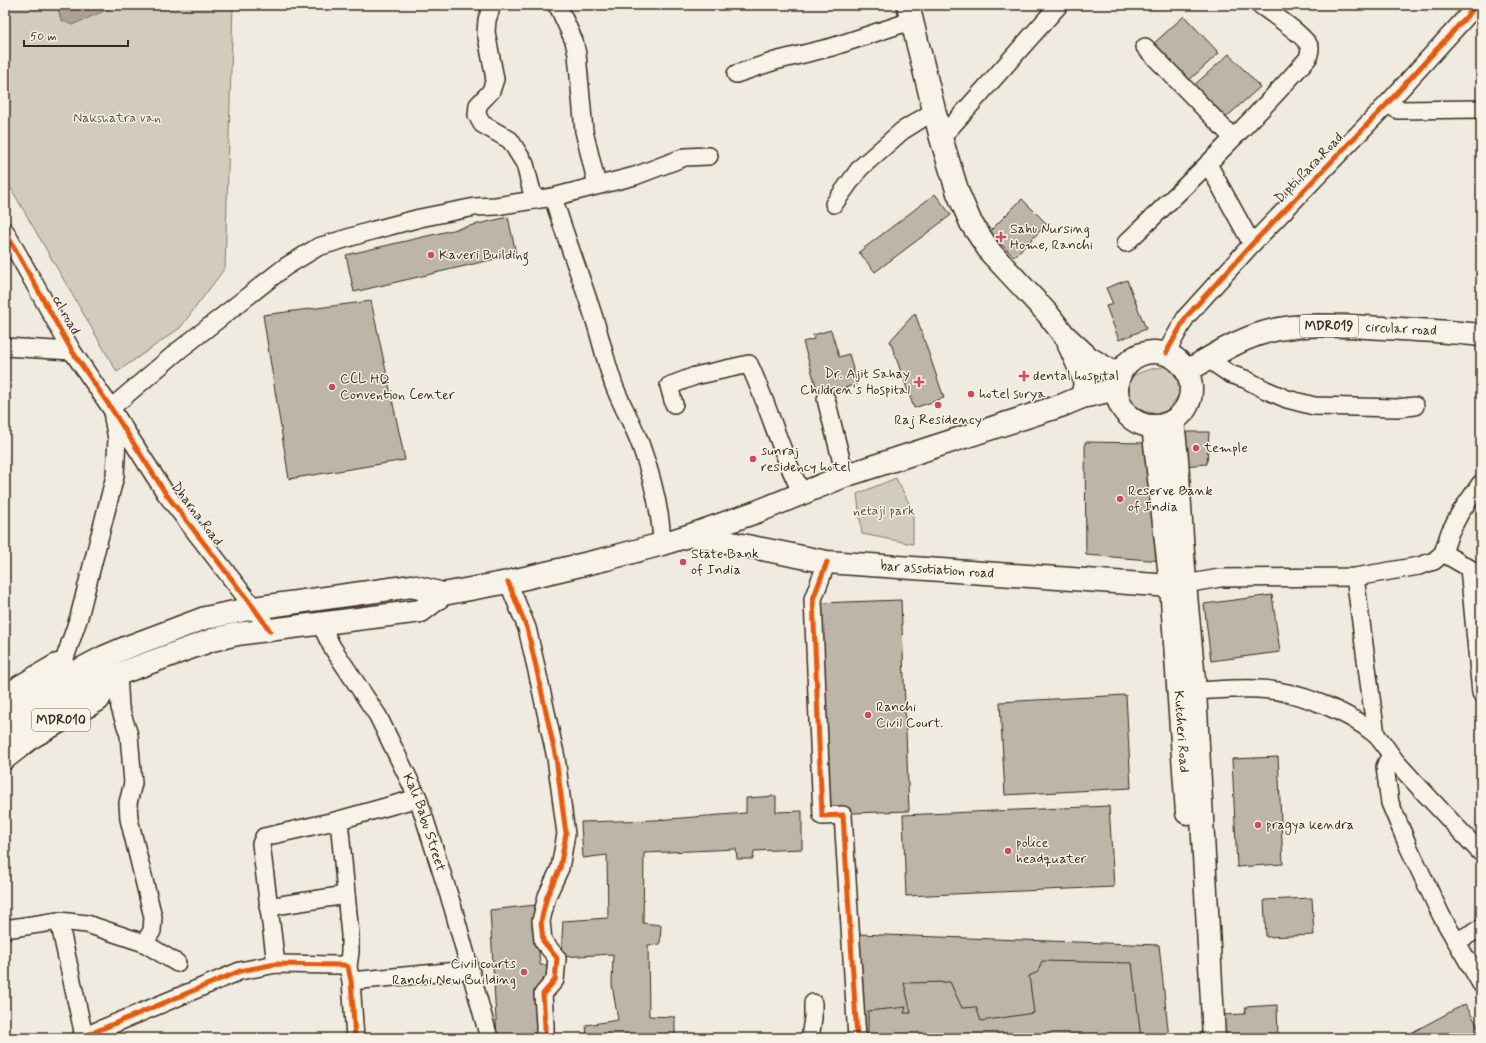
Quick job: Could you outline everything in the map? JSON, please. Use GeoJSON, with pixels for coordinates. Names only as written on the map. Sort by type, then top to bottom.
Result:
{"type":"FeatureCollection","features":[{"type":"Feature","properties":{"kind":"main road"},"geometry":{"type":"LineString","coordinates":[[909,13],[941,138],[958,193],[971,223],[991,253],[1047,313],[1064,335],[1118,383]]}},
{"type":"Feature","properties":{"kind":"main road","name":"circular road"},"geometry":{"type":"LineString","coordinates":[[1187,371],[1243,340],[1267,332],[1296,327],[1342,326],[1457,332],[1481,335]]}},
{"type":"Feature","properties":{"kind":"main road"},"geometry":{"type":"LineString","coordinates":[[1064,335],[1085,383],[1082,397]]}},
{"type":"Feature","properties":{"kind":"main road"},"geometry":{"type":"LineString","coordinates":[[1152,352],[1166,353],[1178,360],[1187,371],[1191,385],[1190,399],[1183,411],[1163,423],[1139,423],[1128,415],[1120,404],[1118,383],[1127,364],[1138,355],[1152,352]]}},
{"type":"Feature","properties":{"kind":"main road"},"geometry":{"type":"LineString","coordinates":[[5,740],[27,722],[82,690],[111,669],[125,648],[205,618],[254,608],[412,586],[443,594],[508,582],[662,544],[759,511],[847,475],[1063,406],[1082,397],[1102,391],[1118,383]]}},
{"type":"Feature","properties":{"kind":"main road","name":"Kutcheri Road"},"geometry":{"type":"LineString","coordinates":[[1163,423],[1178,585],[1198,1038]]}},
{"type":"Feature","properties":{"kind":"main road","name":"bar assotiation road"},"geometry":{"type":"LineString","coordinates":[[691,535],[827,562],[1178,585]]}},
{"type":"Feature","properties":{"kind":"main road"},"geometry":{"type":"LineString","coordinates":[[1178,585],[1195,691],[1214,1038]]}},
{"type":"Feature","properties":{"kind":"main road"},"geometry":{"type":"LineString","coordinates":[[5,719],[42,691],[64,678],[111,669],[237,634],[420,611],[443,594]]}},
{"type":"Feature","properties":{"kind":"main road"},"geometry":{"type":"LineString","coordinates":[[5,700],[21,686],[79,654],[111,669]]}},
{"type":"Feature","properties":{"kind":"main road","name":"MDR010"},"geometry":{"type":"LineString","coordinates":[[5,758],[32,737],[98,700],[111,669]]}},
{"type":"Feature","properties":{"kind":"street"},"geometry":{"type":"LineString","coordinates":[[492,5],[487,20],[486,32],[495,80],[491,90],[478,105],[477,115],[482,124],[510,140],[525,164],[534,200]]}},
{"type":"Feature","properties":{"kind":"street"},"geometry":{"type":"LineString","coordinates":[[556,5],[570,29],[576,48],[582,92],[584,132],[596,185]]}},
{"type":"Feature","properties":{"kind":"street"},"geometry":{"type":"LineString","coordinates":[[941,138],[1059,5]]}},
{"type":"Feature","properties":{"kind":"street"},"geometry":{"type":"LineString","coordinates":[[1126,242],[1208,164],[1270,102],[1308,58],[1310,47],[1304,38],[1260,5]]}},
{"type":"Feature","properties":{"kind":"street","name":"Dipti Para Road"},"geometry":{"type":"LineString","coordinates":[[1166,353],[1186,317],[1252,244],[1387,104],[1477,5]]}},
{"type":"Feature","properties":{"kind":"street"},"geometry":{"type":"LineString","coordinates":[[736,74],[775,61],[832,47],[909,13]]}},
{"type":"Feature","properties":{"kind":"street"},"geometry":{"type":"LineString","coordinates":[[1145,47],[1233,138]]}},
{"type":"Feature","properties":{"kind":"street"},"geometry":{"type":"LineString","coordinates":[[1387,104],[1398,110],[1481,109]]}},
{"type":"Feature","properties":{"kind":"street"},"geometry":{"type":"LineString","coordinates":[[834,204],[860,168],[902,130],[934,111]]}},
{"type":"Feature","properties":{"kind":"street"},"geometry":{"type":"LineString","coordinates":[[111,408],[178,351],[285,267],[318,248],[370,231],[420,218],[475,207],[553,197],[635,176],[685,157],[709,156]]}},
{"type":"Feature","properties":{"kind":"street"},"geometry":{"type":"LineString","coordinates":[[1208,164],[1252,244]]}},
{"type":"Feature","properties":{"kind":"street"},"geometry":{"type":"LineString","coordinates":[[553,197],[566,240],[595,321],[615,387],[641,446],[656,498],[662,528],[662,544]]}},
{"type":"Feature","properties":{"kind":"street","name":"ccl road"},"geometry":{"type":"LineString","coordinates":[[5,231],[72,351],[111,408],[117,439],[115,476],[79,617],[64,661]]}},
{"type":"Feature","properties":{"kind":"street"},"geometry":{"type":"LineString","coordinates":[[5,347],[72,351]]}},
{"type":"Feature","properties":{"kind":"street"},"geometry":{"type":"LineString","coordinates":[[1208,359],[1230,374],[1245,379],[1266,390],[1287,399],[1314,406],[1397,408],[1415,406]]}},
{"type":"Feature","properties":{"kind":"street"},"geometry":{"type":"LineString","coordinates":[[674,404],[669,386],[695,376],[749,364],[784,456],[802,493]]}},
{"type":"Feature","properties":{"kind":"street"},"geometry":{"type":"LineString","coordinates":[[826,399],[841,459],[847,475]]}},
{"type":"Feature","properties":{"kind":"street","name":"Dharna Road"},"geometry":{"type":"LineString","coordinates":[[111,408],[166,494],[270,631]]}},
{"type":"Feature","properties":{"kind":"street"},"geometry":{"type":"LineString","coordinates":[[1178,585],[1220,578],[1355,577],[1419,566],[1434,561],[1443,553],[1460,512],[1481,483]]}},
{"type":"Feature","properties":{"kind":"street"},"geometry":{"type":"LineString","coordinates":[[1443,553],[1469,568],[1481,693]]}},
{"type":"Feature","properties":{"kind":"street"},"geometry":{"type":"LineString","coordinates":[[827,562],[813,599],[822,816],[843,815],[857,1038]]}},
{"type":"Feature","properties":{"kind":"street"},"geometry":{"type":"LineString","coordinates":[[1355,577],[1376,736]]}},
{"type":"Feature","properties":{"kind":"street"},"geometry":{"type":"LineString","coordinates":[[508,582],[526,628],[537,670],[556,758],[566,834],[560,868],[547,896],[541,921],[543,941],[557,958],[555,980],[543,994],[545,1038]]}},
{"type":"Feature","properties":{"kind":"street","name":"Kali Babu Street"},"geometry":{"type":"LineString","coordinates":[[320,624],[332,647],[378,716],[418,798],[453,908],[489,1038]]}},
{"type":"Feature","properties":{"kind":"street"},"geometry":{"type":"LineString","coordinates":[[111,669],[120,708],[129,735],[133,783],[128,803],[129,819],[153,916],[152,931],[144,944]]}},
{"type":"Feature","properties":{"kind":"street"},"geometry":{"type":"LineString","coordinates":[[1195,691],[1260,689],[1287,693],[1334,710],[1351,718],[1376,736],[1396,762],[1481,853]]}},
{"type":"Feature","properties":{"kind":"street"},"geometry":{"type":"LineString","coordinates":[[1396,762],[1387,762],[1385,766],[1390,803],[1409,848],[1441,915],[1481,984]]}},
{"type":"Feature","properties":{"kind":"street"},"geometry":{"type":"LineString","coordinates":[[276,964],[261,844],[264,837],[339,820],[418,798]]}},
{"type":"Feature","properties":{"kind":"street"},"geometry":{"type":"LineString","coordinates":[[339,820],[350,935],[349,974],[356,1038]]}},
{"type":"Feature","properties":{"kind":"street"},"geometry":{"type":"LineString","coordinates":[[268,907],[346,895]]}},
{"type":"Feature","properties":{"kind":"street"},"geometry":{"type":"LineString","coordinates":[[59,921],[82,1037],[240,971],[276,964],[344,965],[349,974]]}},
{"type":"Feature","properties":{"kind":"street"},"geometry":{"type":"LineString","coordinates":[[5,929],[59,921],[87,924],[144,944],[177,963]]}},
{"type":"Feature","properties":{"kind":"street"},"geometry":{"type":"LineString","coordinates":[[1457,941],[1481,928]]}},
{"type":"Feature","properties":{"kind":"street"},"geometry":{"type":"LineString","coordinates":[[349,974],[469,970]]}},
{"type":"Feature","properties":{"kind":"street"},"geometry":{"type":"LineString","coordinates":[[810,1038],[813,1018],[813,1003]]}},
{"type":"Feature","properties":{"kind":"green space","name":"Nakshatra van"},"geometry":{"type":"Polygon","coordinates":[[[5,5],[233,5],[225,268],[180,328],[117,372],[5,178],[5,5]]]}},
{"type":"Feature","properties":{"kind":"green space"},"geometry":{"type":"Polygon","coordinates":[[[1168,366],[1184,374],[1186,385],[1167,411],[1158,413],[1149,412],[1136,407],[1130,398],[1126,382],[1140,372],[1168,366]]]}},
{"type":"Feature","properties":{"kind":"green space","name":"netaji park"},"geometry":{"type":"Polygon","coordinates":[[[896,478],[913,511],[913,544],[862,534],[857,494],[896,478]]]}},
{"type":"Feature","properties":{"kind":"shaded area"},"geometry":{"type":"Polygon","coordinates":[[[57,5],[118,5],[72,25],[61,20],[57,5]]]}},
{"type":"Feature","properties":{"kind":"building"},"geometry":{"type":"Polygon","coordinates":[[[1184,16],[1219,53],[1186,83],[1151,46],[1184,16]]]}},
{"type":"Feature","properties":{"kind":"building"},"geometry":{"type":"Polygon","coordinates":[[[1229,54],[1260,87],[1223,120],[1192,87],[1229,54]]]}},
{"type":"Feature","properties":{"kind":"building"},"geometry":{"type":"Polygon","coordinates":[[[935,194],[951,215],[875,272],[859,252],[935,194]]]}},
{"type":"Feature","properties":{"kind":"building"},"geometry":{"type":"Polygon","coordinates":[[[1022,199],[1047,224],[1014,257],[989,232],[1022,199]]]}},
{"type":"Feature","properties":{"kind":"building","name":"Kaveri Building"},"geometry":{"type":"Polygon","coordinates":[[[508,217],[516,254],[354,292],[346,255],[508,217]]]}},
{"type":"Feature","properties":{"kind":"building"},"geometry":{"type":"Polygon","coordinates":[[[1127,280],[1146,329],[1119,340],[1106,306],[1113,304],[1106,288],[1127,280]]]}},
{"type":"Feature","properties":{"kind":"building","name":"CCL HQ Convention Center"},"geometry":{"type":"Polygon","coordinates":[[[371,301],[405,460],[289,479],[263,315],[371,301]]]}},
{"type":"Feature","properties":{"kind":"building"},"geometry":{"type":"Polygon","coordinates":[[[915,313],[944,398],[914,408],[890,341],[915,313]]]}},
{"type":"Feature","properties":{"kind":"building"},"geometry":{"type":"Polygon","coordinates":[[[831,330],[839,357],[849,354],[857,384],[819,396],[803,342],[814,339],[813,335],[831,330]]]}},
{"type":"Feature","properties":{"kind":"building","name":"temple"},"geometry":{"type":"Polygon","coordinates":[[[1183,432],[1209,432],[1207,464],[1183,466],[1183,432]]]}},
{"type":"Feature","properties":{"kind":"building","name":"Reserve Bank of India"},"geometry":{"type":"Polygon","coordinates":[[[1085,442],[1148,443],[1162,561],[1086,555],[1085,442]]]}},
{"type":"Feature","properties":{"kind":"building"},"geometry":{"type":"Polygon","coordinates":[[[1272,595],[1280,652],[1211,661],[1204,604],[1272,595]]]}},
{"type":"Feature","properties":{"kind":"building"},"geometry":{"type":"Polygon","coordinates":[[[901,600],[909,811],[825,814],[818,603],[901,600]]]}},
{"type":"Feature","properties":{"kind":"building"},"geometry":{"type":"Polygon","coordinates":[[[1126,695],[1131,788],[1005,795],[1000,702],[1126,695]]]}},
{"type":"Feature","properties":{"kind":"building","name":"pragya kendra"},"geometry":{"type":"Polygon","coordinates":[[[1278,757],[1283,864],[1237,867],[1232,759],[1278,757]]]}},
{"type":"Feature","properties":{"kind":"building"},"geometry":{"type":"Polygon","coordinates":[[[776,796],[776,812],[802,811],[802,849],[754,851],[753,859],[737,859],[736,849],[644,853],[643,923],[661,925],[660,944],[648,945],[649,1016],[675,1017],[675,1038],[587,1038],[586,1025],[618,1020],[612,985],[613,954],[561,957],[563,921],[608,918],[607,855],[583,858],[581,822],[656,820],[746,813],[746,798],[776,796]]]}},
{"type":"Feature","properties":{"kind":"building","name":"police headquater"},"geometry":{"type":"Polygon","coordinates":[[[1109,806],[1114,887],[906,896],[903,815],[1109,806]]]}},
{"type":"Feature","properties":{"kind":"building"},"geometry":{"type":"Polygon","coordinates":[[[1312,898],[1314,935],[1266,937],[1264,900],[1312,898]]]}},
{"type":"Feature","properties":{"kind":"building","name":"Civil courts Ranchi New Building"},"geometry":{"type":"Polygon","coordinates":[[[535,905],[540,965],[553,965],[555,996],[538,997],[541,1038],[497,1038],[490,910],[535,905]]]}},
{"type":"Feature","properties":{"kind":"building"},"geometry":{"type":"Polygon","coordinates":[[[857,934],[1159,945],[1169,1038],[862,1038],[857,934]]]}},
{"type":"Feature","properties":{"kind":"building"},"geometry":{"type":"Polygon","coordinates":[[[1042,961],[1132,963],[1141,1038],[868,1038],[868,1011],[906,1007],[904,1013],[911,1013],[904,983],[950,982],[962,1008],[976,1007],[981,1021],[1034,1013],[1029,976],[1038,972],[1042,961]]]}},
{"type":"Feature","properties":{"kind":"building"},"geometry":{"type":"Polygon","coordinates":[[[1465,1004],[1481,1031],[1481,1038],[1411,1038],[1409,1034],[1465,1004]]]}},
{"type":"Feature","properties":{"kind":"building"},"geometry":{"type":"Polygon","coordinates":[[[1277,1005],[1278,1038],[1223,1038],[1222,1015],[1245,1014],[1246,1007],[1277,1005]]]}},
{"type":"Feature","properties":{"kind":"cycle path"},"geometry":{"type":"LineString","coordinates":[[1166,353],[1186,317],[1252,244],[1387,104],[1477,5]]}},
{"type":"Feature","properties":{"kind":"cycle path"},"geometry":{"type":"LineString","coordinates":[[5,231],[72,351],[111,408],[166,494],[270,631]]}},
{"type":"Feature","properties":{"kind":"cycle path"},"geometry":{"type":"LineString","coordinates":[[827,562],[813,599],[822,816],[843,815],[857,1038]]}},
{"type":"Feature","properties":{"kind":"cycle path"},"geometry":{"type":"LineString","coordinates":[[508,582],[527,628],[537,671],[556,758],[566,834],[560,868],[547,896],[541,921],[543,941],[557,958],[555,980],[543,994],[545,1038]]}},
{"type":"Feature","properties":{"kind":"cycle path"},"geometry":{"type":"LineString","coordinates":[[80,1038],[240,971],[276,964],[344,965],[348,967],[351,981],[355,1038]]}},
{"type":"Feature","properties":{"kind":"place","name":"Sahu Nursing Home, Ranchi"},"geometry":{"type":"Point","coordinates":[1001,237]}},
{"type":"Feature","properties":{"kind":"place","name":"Kaveri Building"},"geometry":{"type":"Point","coordinates":[431,255]}},
{"type":"Feature","properties":{"kind":"place","name":"dental hospital"},"geometry":{"type":"Point","coordinates":[1024,376]}},
{"type":"Feature","properties":{"kind":"place","name":"Dr. Ajit Sahay Children's Hospital"},"geometry":{"type":"Point","coordinates":[919,382]}},
{"type":"Feature","properties":{"kind":"place","name":"CCL HQ Convention Center"},"geometry":{"type":"Point","coordinates":[332,387]}},
{"type":"Feature","properties":{"kind":"place","name":"hotel surya"},"geometry":{"type":"Point","coordinates":[971,394]}},
{"type":"Feature","properties":{"kind":"place","name":"Raj Residency"},"geometry":{"type":"Point","coordinates":[938,405]}},
{"type":"Feature","properties":{"kind":"place","name":"temple"},"geometry":{"type":"Point","coordinates":[1196,448]}},
{"type":"Feature","properties":{"kind":"place","name":"sunraj residency hotel"},"geometry":{"type":"Point","coordinates":[753,459]}},
{"type":"Feature","properties":{"kind":"place","name":"Reserve Bank of India"},"geometry":{"type":"Point","coordinates":[1120,499]}},
{"type":"Feature","properties":{"kind":"place","name":"State Bank of India"},"geometry":{"type":"Point","coordinates":[683,562]}},
{"type":"Feature","properties":{"kind":"place","name":"Ranchi Civil Court."},"geometry":{"type":"Point","coordinates":[868,715]}},
{"type":"Feature","properties":{"kind":"place","name":"pragya kendra"},"geometry":{"type":"Point","coordinates":[1258,825]}},
{"type":"Feature","properties":{"kind":"place","name":"police headquater"},"geometry":{"type":"Point","coordinates":[1008,851]}},
{"type":"Feature","properties":{"kind":"place","name":"Civil courts Ranchi New Building"},"geometry":{"type":"Point","coordinates":[524,972]}}]}
